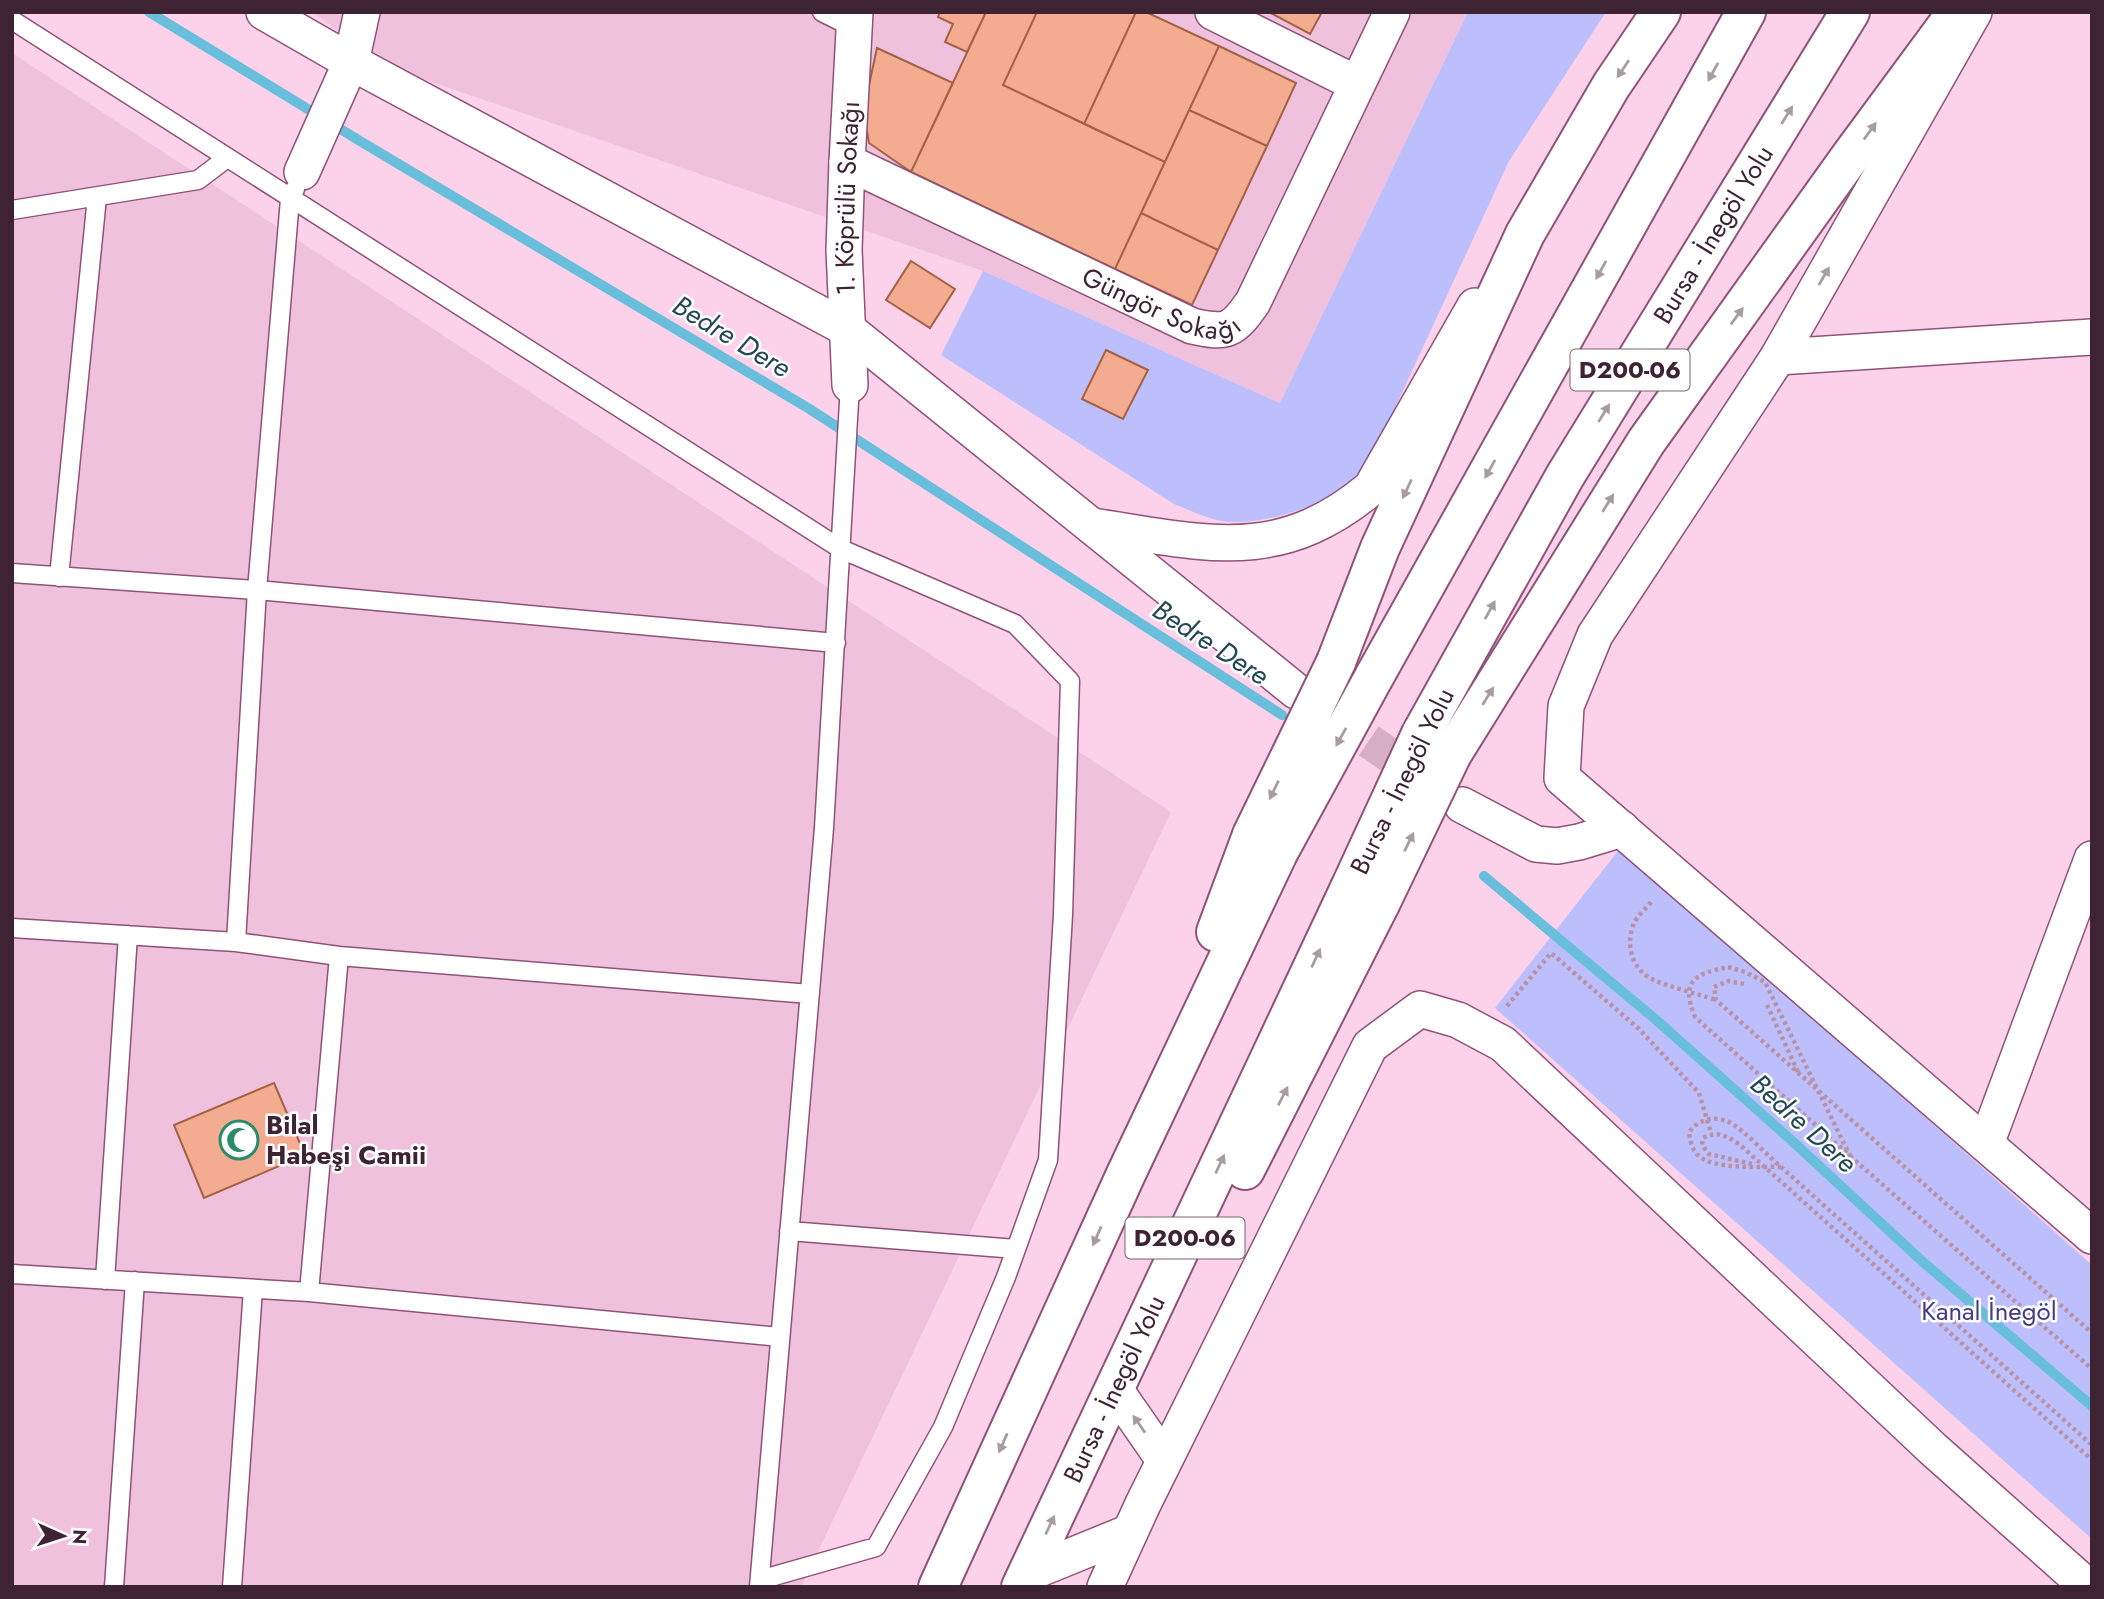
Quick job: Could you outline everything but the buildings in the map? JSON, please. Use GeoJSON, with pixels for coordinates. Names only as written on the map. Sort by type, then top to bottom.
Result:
{"type":"FeatureCollection","features":[{"type":"Feature","properties":{"kind":"highway"},"geometry":{"type":"LineString","coordinates":[[1265,844],[1380,548],[1525,234],[1611,86],[1661,12]]}},
{"type":"Feature","properties":{"kind":"highway","name":"D200-06"},"geometry":{"type":"LineString","coordinates":[[938,1587],[1126,1174],[1265,844],[1374,677],[1746,12]]}},
{"type":"Feature","properties":{"kind":"highway","name":"Bursa - İnegöl Yolu"},"geometry":{"type":"LineString","coordinates":[[1024,1580],[1114,1388],[1364,897],[1565,476],[1850,12]]}},
{"type":"Feature","properties":{"kind":"highway"},"geometry":{"type":"LineString","coordinates":[[1436,744],[1646,442],[1957,12]]}},
{"type":"Feature","properties":{"kind":"street"},"geometry":{"type":"LineString","coordinates":[[264,12],[345,75],[846,328],[1296,691]]}},
{"type":"Feature","properties":{"kind":"street"},"geometry":{"type":"LineString","coordinates":[[296,185],[345,75],[362,12]]}},
{"type":"Feature","properties":{"kind":"street"},"geometry":{"type":"LineString","coordinates":[[1213,12],[1357,84]]}},
{"type":"Feature","properties":{"kind":"street","name":"Güngör Sokağı"},"geometry":{"type":"LineString","coordinates":[[847,162],[1192,326],[1226,330],[1239,321],[1253,302],[1392,12]]}},
{"type":"Feature","properties":{"kind":"street"},"geometry":{"type":"LineString","coordinates":[[1974,12],[1778,356],[1595,635],[1566,706],[1562,778],[2092,1236]]}},
{"type":"Feature","properties":{"kind":"street","name":"1. Köprülü Sokağı"},"geometry":{"type":"LineString","coordinates":[[850,384],[844,250],[855,20]]}},
{"type":"Feature","properties":{"kind":"street"},"geometry":{"type":"LineString","coordinates":[[1091,526],[1194,541],[1248,543],[1300,532],[1326,521],[1371,488],[1478,301],[1511,264]]}},
{"type":"Feature","properties":{"kind":"street"},"geometry":{"type":"LineString","coordinates":[[1778,356],[2092,337]]}},
{"type":"Feature","properties":{"kind":"street"},"geometry":{"type":"LineString","coordinates":[[1462,805],[1536,844],[1557,846],[1622,829]]}},
{"type":"Feature","properties":{"kind":"street"},"geometry":{"type":"LineString","coordinates":[[1986,1144],[2092,859]]}},
{"type":"Feature","properties":{"kind":"street"},"geometry":{"type":"LineString","coordinates":[[1105,1587],[1164,1460],[1370,1046],[1420,1009],[1458,1020],[1503,1044],[1933,1449],[2088,1587]]}},
{"type":"Feature","properties":{"kind":"street"},"geometry":{"type":"LineString","coordinates":[[1114,1388],[1164,1460]]}},
{"type":"Feature","properties":{"kind":"street"},"geometry":{"type":"LineString","coordinates":[[1024,1580],[1130,1532]]}},
{"type":"Feature","properties":{"kind":"lane"},"geometry":{"type":"LineString","coordinates":[[822,12],[855,20]]}},
{"type":"Feature","properties":{"kind":"lane"},"geometry":{"type":"LineString","coordinates":[[12,20],[227,158],[296,185],[841,549],[1015,624],[1070,681],[1063,915],[1048,1160],[1016,1249],[943,1427],[876,1547],[760,1584],[824,828],[836,643],[841,549],[850,384]]}},
{"type":"Feature","properties":{"kind":"lane"},"geometry":{"type":"LineString","coordinates":[[12,210],[198,180],[227,158]]}},
{"type":"Feature","properties":{"kind":"lane"},"geometry":{"type":"LineString","coordinates":[[236,942],[257,590],[296,185]]}},
{"type":"Feature","properties":{"kind":"lane"},"geometry":{"type":"LineString","coordinates":[[59,577],[97,197]]}},
{"type":"Feature","properties":{"kind":"lane"},"geometry":{"type":"LineString","coordinates":[[12,573],[257,590],[836,643]]}},
{"type":"Feature","properties":{"kind":"lane"},"geometry":{"type":"LineString","coordinates":[[12,928],[236,942],[339,956],[810,994]]}},
{"type":"Feature","properties":{"kind":"lane"},"geometry":{"type":"LineString","coordinates":[[105,1280],[128,936]]}},
{"type":"Feature","properties":{"kind":"lane"},"geometry":{"type":"LineString","coordinates":[[309,1292],[339,956]]}},
{"type":"Feature","properties":{"kind":"lane"},"geometry":{"type":"LineString","coordinates":[[789,1231],[1016,1249]]}},
{"type":"Feature","properties":{"kind":"lane"},"geometry":{"type":"LineString","coordinates":[[12,1274],[309,1292],[780,1337]]}},
{"type":"Feature","properties":{"kind":"lane"},"geometry":{"type":"LineString","coordinates":[[114,1587],[135,1281]]}},
{"type":"Feature","properties":{"kind":"lane"},"geometry":{"type":"LineString","coordinates":[[232,1587],[253,1289]]}},
{"type":"Feature","properties":{"kind":"path"},"geometry":{"type":"LineString","coordinates":[[1675,875],[1634,922],[1629,944],[1632,957],[1640,969],[1650,978],[1716,1000],[2092,1333]]}},
{"type":"Feature","properties":{"kind":"path"},"geometry":{"type":"LineString","coordinates":[[1485,1034],[1550,953],[1639,1028],[1699,1093],[1711,1133]]}},
{"type":"Feature","properties":{"kind":"path"},"geometry":{"type":"LineString","coordinates":[[1850,1156],[1765,982],[1728,967],[1696,976],[1689,991],[1689,1004],[1695,1017],[1850,1156],[2092,1370]]}},
{"type":"Feature","properties":{"kind":"path"},"geometry":{"type":"LineString","coordinates":[[1716,1000],[1714,988],[1728,981],[1753,988]]}},
{"type":"Feature","properties":{"kind":"path"},"geometry":{"type":"LineString","coordinates":[[1767,1004],[1799,1074]]}},
{"type":"Feature","properties":{"kind":"path"},"geometry":{"type":"LineString","coordinates":[[1781,1167],[1709,1163],[1696,1155],[1689,1132],[1695,1124],[1708,1119],[1730,1122],[1781,1167],[2092,1445]]}},
{"type":"Feature","properties":{"kind":"path"},"geometry":{"type":"LineString","coordinates":[[1764,1166],[1709,1154],[1702,1145],[1703,1138],[1711,1133],[1721,1133],[1740,1144],[2092,1460]]}},
{"type":"Feature","properties":{"kind":"shaded area"},"geometry":{"type":"Polygon","coordinates":[[[312,12],[1468,12],[1280,403],[983,271],[391,68],[312,12]]]}},
{"type":"Feature","properties":{"kind":"shaded area"},"geometry":{"type":"Polygon","coordinates":[[[12,53],[1171,812],[801,1587],[12,1587],[12,53]]]}},
{"type":"Feature","properties":{"kind":"green space"},"geometry":{"type":"Polygon","coordinates":[[[1468,12],[1606,12],[1509,161],[1364,475],[1340,492],[1298,510],[1261,520],[1229,522],[1205,516],[1174,504],[941,355],[983,271],[1280,403],[1468,12]]]}},
{"type":"Feature","properties":{"kind":"green space","name":"Kanal İnegöl"},"geometry":{"type":"Polygon","coordinates":[[[1621,847],[2092,1265],[2092,1539],[1495,1008],[1621,847]]]}},
{"type":"Feature","properties":{"kind":"waterway","name":"Bedre Dere"},"geometry":{"type":"LineString","coordinates":[[149,12],[808,408],[1282,715]]}},
{"type":"Feature","properties":{"kind":"waterway","name":"Bedre Dere"},"geometry":{"type":"LineString","coordinates":[[1484,876],[1654,1018],[1923,1262],[2092,1406]]}},
{"type":"Feature","properties":{"kind":"tunnel"},"geometry":{"type":"LineString","coordinates":[[1325,711],[1429,782]]}},
{"type":"Feature","properties":{"kind":"place","name":"Bilal Habeşi Camii"},"geometry":{"type":"Point","coordinates":[239,1140]}}]}
